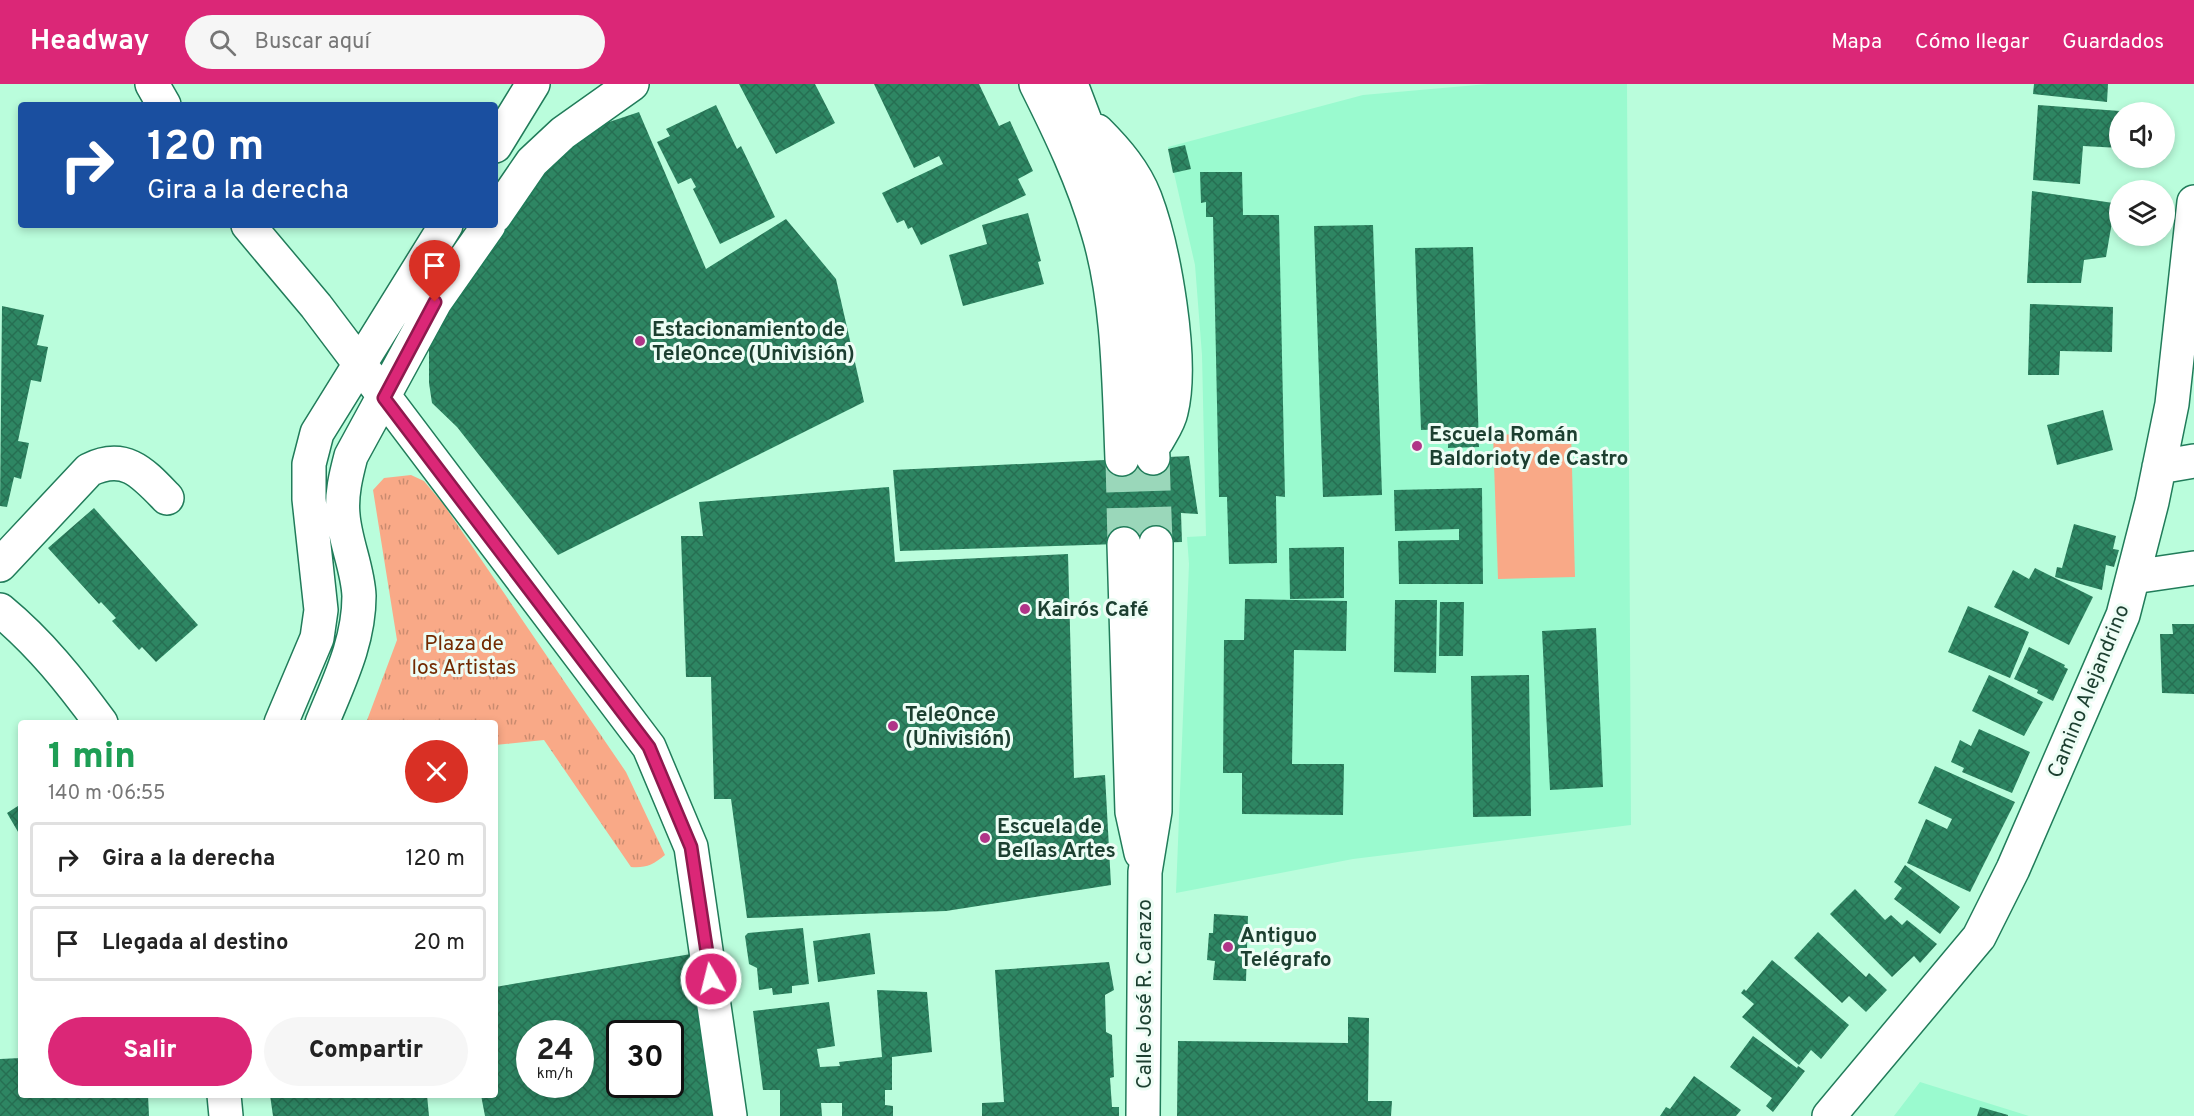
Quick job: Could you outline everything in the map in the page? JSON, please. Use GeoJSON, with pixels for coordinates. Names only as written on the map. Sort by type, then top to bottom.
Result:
{"type":"FeatureCollection","features":[{"type":"Feature","properties":{"kind":"street"},"geometry":{"type":"LineString","coordinates":[[152,84],[162,102]]}},
{"type":"Feature","properties":{"kind":"street"},"geometry":{"type":"LineString","coordinates":[[498,141],[533,84]]}},
{"type":"Feature","properties":{"kind":"street"},"geometry":{"type":"LineString","coordinates":[[498,212],[540,155],[563,133],[632,84]]}},
{"type":"Feature","properties":{"kind":"street"},"geometry":{"type":"LineString","coordinates":[[1036,84],[1068,148],[1099,233],[1114,332],[1143,456],[1143,302],[1117,205],[1071,84]]}},
{"type":"Feature","properties":{"kind":"street","name":"Camino Alejandrino"},"geometry":{"type":"LineString","coordinates":[[1829,1116],[1979,937],[2013,869],[2118,626],[2133,577],[2159,467],[2183,398],[2194,202]]}},
{"type":"Feature","properties":{"kind":"street"},"geometry":{"type":"LineString","coordinates":[[251,228],[361,366],[649,747],[691,847],[730,1116]]}},
{"type":"Feature","properties":{"kind":"street"},"geometry":{"type":"LineString","coordinates":[[282,720],[317,638],[321,610],[309,464],[317,433],[361,366],[444,228]]}},
{"type":"Feature","properties":{"kind":"street"},"geometry":{"type":"LineString","coordinates":[[323,720],[353,647],[358,620],[359,593],[343,514],[344,484],[351,456],[435,302],[487,228]]}},
{"type":"Feature","properties":{"kind":"street"},"geometry":{"type":"LineString","coordinates":[[2159,467],[2194,461]]}},
{"type":"Feature","properties":{"kind":"street"},"geometry":{"type":"LineString","coordinates":[[0,565],[89,470],[102,464],[116,462],[143,473],[167,498]]}},
{"type":"Feature","properties":{"kind":"street","name":"Calle José R. Carazo"},"geometry":{"type":"LineString","coordinates":[[1140,543],[1132,812],[1145,872],[1143,1116]]}},
{"type":"Feature","properties":{"kind":"street"},"geometry":{"type":"LineString","coordinates":[[2133,577],[2194,568]]}},
{"type":"Feature","properties":{"kind":"street"},"geometry":{"type":"LineString","coordinates":[[0,610],[28,633],[78,691],[99,720]]}},
{"type":"Feature","properties":{"kind":"street"},"geometry":{"type":"LineString","coordinates":[[224,1098],[226,1116]]}},
{"type":"Feature","properties":{"kind":"shaded area","name":"Escuela Román Baldorioty de Castro"},"geometry":{"type":"Polygon","coordinates":[[[1488,84],[1627,84],[1631,825],[1353,859],[1176,893],[1189,564],[1187,537],[1206,536],[1202,355],[1195,265],[1168,147],[1363,95],[1488,84]]]}},
{"type":"Feature","properties":{"kind":"shaded area"},"geometry":{"type":"Polygon","coordinates":[[[1920,1082],[2029,1116],[1894,1116],[1920,1082]]]}},
{"type":"Feature","properties":{"kind":"green space"},"geometry":{"type":"Polygon","coordinates":[[[1571,432],[1575,577],[1498,579],[1493,435],[1571,432]]]}},
{"type":"Feature","properties":{"kind":"green space","name":"Plaza de los Artistas"},"geometry":{"type":"Polygon","coordinates":[[[411,475],[424,481],[444,505],[626,772],[665,855],[657,861],[641,867],[631,867],[544,740],[498,745],[498,720],[367,720],[397,640],[373,490],[384,478],[411,475]]]}},
{"type":"Feature","properties":{"kind":"building"},"geometry":{"type":"Polygon","coordinates":[[[739,84],[815,84],[835,123],[776,154],[739,84]]]}},
{"type":"Feature","properties":{"kind":"building"},"geometry":{"type":"Polygon","coordinates":[[[874,84],[979,84],[999,126],[1010,121],[1033,171],[1018,179],[1026,195],[921,245],[912,227],[908,229],[904,220],[897,223],[882,193],[943,164],[939,156],[914,168],[874,84]]]}},
{"type":"Feature","properties":{"kind":"building"},"geometry":{"type":"Polygon","coordinates":[[[2034,84],[2108,84],[2107,102],[2033,94],[2034,84]]]}},
{"type":"Feature","properties":{"kind":"building"},"geometry":{"type":"Polygon","coordinates":[[[716,105],[737,149],[741,146],[775,217],[720,244],[693,189],[696,187],[691,178],[678,184],[657,142],[670,136],[666,129],[716,105]]]}},
{"type":"Feature","properties":{"kind":"building"},"geometry":{"type":"Polygon","coordinates":[[[2038,105],[2109,110],[2109,147],[2083,146],[2080,184],[2033,180],[2038,105]]]}},
{"type":"Feature","properties":{"kind":"building","name":"Estacionamiento de TeleOnce (Univisión)"},"geometry":{"type":"Polygon","coordinates":[[[639,112],[706,269],[786,219],[836,279],[864,402],[558,555],[457,427],[432,403],[429,383],[429,330],[494,228],[498,228],[498,222],[540,156],[606,123],[639,112]]]}},
{"type":"Feature","properties":{"kind":"building"},"geometry":{"type":"Polygon","coordinates":[[[1185,145],[1191,169],[1173,173],[1168,149],[1185,145]]]}},
{"type":"Feature","properties":{"kind":"building"},"geometry":{"type":"Polygon","coordinates":[[[1200,172],[1242,172],[1243,215],[1279,215],[1285,497],[1276,496],[1277,563],[1229,564],[1227,497],[1219,497],[1213,217],[1206,217],[1206,202],[1201,203],[1200,172]]]}},
{"type":"Feature","properties":{"kind":"building"},"geometry":{"type":"Polygon","coordinates":[[[2032,191],[2109,202],[2109,240],[2106,257],[2084,260],[2081,283],[2027,283],[2032,191]]]}},
{"type":"Feature","properties":{"kind":"building"},"geometry":{"type":"Polygon","coordinates":[[[1028,213],[1041,261],[1038,262],[1044,284],[963,306],[949,255],[987,244],[982,225],[1028,213]]]}},
{"type":"Feature","properties":{"kind":"building"},"geometry":{"type":"Polygon","coordinates":[[[1373,225],[1382,495],[1323,497],[1314,226],[1373,225]]]}},
{"type":"Feature","properties":{"kind":"building"},"geometry":{"type":"Polygon","coordinates":[[[1473,247],[1479,447],[1448,448],[1448,429],[1421,430],[1415,248],[1473,247]]]}},
{"type":"Feature","properties":{"kind":"building"},"geometry":{"type":"Polygon","coordinates":[[[2030,304],[2113,307],[2112,352],[2060,351],[2059,375],[2028,375],[2030,304]]]}},
{"type":"Feature","properties":{"kind":"building"},"geometry":{"type":"Polygon","coordinates":[[[2,306],[44,315],[37,345],[48,347],[41,382],[31,380],[18,441],[29,443],[21,479],[14,477],[7,507],[0,506],[2,306]]]}},
{"type":"Feature","properties":{"kind":"building"},"geometry":{"type":"Polygon","coordinates":[[[2103,410],[2113,450],[2057,465],[2047,425],[2103,410]]]}},
{"type":"Feature","properties":{"kind":"building"},"geometry":{"type":"Polygon","coordinates":[[[1189,456],[1198,514],[1181,513],[1182,542],[900,551],[893,470],[1189,456]]]}},
{"type":"Feature","properties":{"kind":"building","name":"TeleOnce (Univisión)"},"geometry":{"type":"Polygon","coordinates":[[[889,487],[895,562],[1068,554],[1074,778],[1105,775],[1111,885],[946,911],[747,918],[731,799],[714,799],[711,677],[686,677],[681,536],[703,536],[699,502],[889,487]]]}},
{"type":"Feature","properties":{"kind":"building"},"geometry":{"type":"Polygon","coordinates":[[[1482,488],[1483,584],[1399,584],[1398,541],[1459,540],[1459,529],[1395,531],[1394,490],[1482,488]]]}},
{"type":"Feature","properties":{"kind":"building"},"geometry":{"type":"Polygon","coordinates":[[[94,508],[198,625],[156,662],[142,647],[139,650],[112,621],[116,618],[101,602],[99,604],[48,548],[94,508]]]}},
{"type":"Feature","properties":{"kind":"building"},"geometry":{"type":"Polygon","coordinates":[[[2074,524],[2116,536],[2113,549],[2119,550],[2114,567],[2106,565],[2102,590],[2055,577],[2057,567],[2062,568],[2074,524]]]}},
{"type":"Feature","properties":{"kind":"building"},"geometry":{"type":"Polygon","coordinates":[[[1344,547],[1344,598],[1290,599],[1289,548],[1344,547]]]}},
{"type":"Feature","properties":{"kind":"building"},"geometry":{"type":"Polygon","coordinates":[[[2035,568],[2093,597],[2069,645],[1994,607],[2013,570],[2029,579],[2035,568]]]}},
{"type":"Feature","properties":{"kind":"building"},"geometry":{"type":"Polygon","coordinates":[[[1245,599],[1347,601],[1346,651],[1294,650],[1292,764],[1344,764],[1343,815],[1242,814],[1242,773],[1223,773],[1224,640],[1244,640],[1245,599]]]}},
{"type":"Feature","properties":{"kind":"building"},"geometry":{"type":"Polygon","coordinates":[[[1395,600],[1437,600],[1436,673],[1394,672],[1395,600]]]}},
{"type":"Feature","properties":{"kind":"building"},"geometry":{"type":"Polygon","coordinates":[[[1440,602],[1464,602],[1463,656],[1439,656],[1440,602]]]}},
{"type":"Feature","properties":{"kind":"building"},"geometry":{"type":"Polygon","coordinates":[[[1968,606],[2029,632],[2010,678],[1948,652],[1968,606]]]}},
{"type":"Feature","properties":{"kind":"building"},"geometry":{"type":"Polygon","coordinates":[[[2172,624],[2194,624],[2194,694],[2162,693],[2160,634],[2173,634],[2172,624]]]}},
{"type":"Feature","properties":{"kind":"building"},"geometry":{"type":"Polygon","coordinates":[[[1596,628],[1603,787],[1550,790],[1542,631],[1596,628]]]}},
{"type":"Feature","properties":{"kind":"building"},"geometry":{"type":"Polygon","coordinates":[[[2029,647],[2065,665],[2064,667],[2068,669],[2053,701],[2037,693],[2038,690],[2014,679],[2029,647]]]}},
{"type":"Feature","properties":{"kind":"building"},"geometry":{"type":"Polygon","coordinates":[[[1529,675],[1531,816],[1473,817],[1471,676],[1529,675]]]}},
{"type":"Feature","properties":{"kind":"building"},"geometry":{"type":"Polygon","coordinates":[[[1989,675],[2043,702],[2024,736],[1972,711],[1989,675]]]}},
{"type":"Feature","properties":{"kind":"building"},"geometry":{"type":"Polygon","coordinates":[[[1979,729],[2030,752],[2012,793],[1962,772],[1964,768],[1951,762],[1960,740],[1971,746],[1979,729]]]}},
{"type":"Feature","properties":{"kind":"building"},"geometry":{"type":"Polygon","coordinates":[[[1935,766],[2015,802],[1970,892],[1907,863],[1926,819],[1947,829],[1952,819],[1918,803],[1935,766]]]}},
{"type":"Feature","properties":{"kind":"building"},"geometry":{"type":"Polygon","coordinates":[[[18,806],[18,832],[7,813],[18,806]]]}},
{"type":"Feature","properties":{"kind":"building"},"geometry":{"type":"Polygon","coordinates":[[[1905,865],[1960,907],[1940,934],[1894,899],[1902,888],[1894,882],[1905,865]]]}},
{"type":"Feature","properties":{"kind":"building"},"geometry":{"type":"Polygon","coordinates":[[[1855,889],[1885,920],[1891,915],[1902,925],[1907,920],[1937,944],[1920,963],[1914,956],[1892,977],[1830,914],[1855,889]]]}},
{"type":"Feature","properties":{"kind":"building","name":"Antiguo Telégrafo"},"geometry":{"type":"Polygon","coordinates":[[[1214,914],[1248,916],[1246,981],[1213,980],[1215,961],[1207,960],[1209,933],[1213,933],[1214,914]]]}},
{"type":"Feature","properties":{"kind":"building"},"geometry":{"type":"Polygon","coordinates":[[[803,928],[809,984],[792,986],[792,993],[773,995],[772,988],[759,990],[757,968],[749,964],[745,936],[748,933],[803,928]]]}},
{"type":"Feature","properties":{"kind":"building"},"geometry":{"type":"Polygon","coordinates":[[[1818,932],[1866,977],[1869,973],[1887,990],[1866,1012],[1849,996],[1842,1003],[1794,958],[1818,932]]]}},
{"type":"Feature","properties":{"kind":"building"},"geometry":{"type":"Polygon","coordinates":[[[870,933],[875,974],[818,982],[813,941],[870,933]]]}},
{"type":"Feature","properties":{"kind":"building"},"geometry":{"type":"Polygon","coordinates":[[[691,954],[716,1116],[485,1116],[482,1098],[498,1098],[498,986],[691,954]]]}},
{"type":"Feature","properties":{"kind":"building"},"geometry":{"type":"Polygon","coordinates":[[[1772,960],[1849,1025],[1821,1059],[1811,1050],[1799,1065],[1742,1017],[1754,1004],[1741,993],[1744,989],[1746,991],[1772,960]]]}},
{"type":"Feature","properties":{"kind":"building"},"geometry":{"type":"Polygon","coordinates":[[[1109,962],[1114,990],[1105,995],[1106,1032],[1112,1035],[1114,1077],[1110,1078],[1112,1107],[1119,1107],[1119,1116],[982,1116],[982,1103],[1004,1102],[995,970],[1109,962]]]}},
{"type":"Feature","properties":{"kind":"building"},"geometry":{"type":"Polygon","coordinates":[[[877,990],[927,992],[932,1052],[892,1057],[892,1090],[885,1090],[885,1105],[893,1106],[893,1116],[842,1116],[842,1103],[821,1103],[822,1116],[780,1116],[780,1090],[763,1090],[753,1011],[829,1002],[835,1046],[817,1049],[820,1067],[840,1066],[839,1062],[882,1057],[877,990]]]}},
{"type":"Feature","properties":{"kind":"building"},"geometry":{"type":"Polygon","coordinates":[[[1348,1017],[1369,1018],[1368,1101],[1392,1101],[1391,1116],[1177,1116],[1178,1041],[1348,1043],[1348,1017]]]}},
{"type":"Feature","properties":{"kind":"building"},"geometry":{"type":"Polygon","coordinates":[[[1753,1036],[1797,1068],[1798,1066],[1805,1071],[1773,1112],[1766,1106],[1772,1098],[1730,1067],[1753,1036]]]}},
{"type":"Feature","properties":{"kind":"building"},"geometry":{"type":"Polygon","coordinates":[[[18,1058],[18,1098],[148,1098],[149,1116],[0,1116],[0,1059],[18,1058]]]}},
{"type":"Feature","properties":{"kind":"building"},"geometry":{"type":"Polygon","coordinates":[[[1694,1076],[1741,1110],[1736,1116],[1660,1116],[1666,1107],[1670,1109],[1694,1076]]]}},
{"type":"Feature","properties":{"kind":"building"},"geometry":{"type":"Polygon","coordinates":[[[270,1098],[427,1098],[429,1116],[273,1116],[270,1098]]]}},
{"type":"Feature","properties":{"kind":"building"},"geometry":{"type":"Polygon","coordinates":[[[1980,1107],[2008,1115],[2008,1116],[1977,1116],[1980,1107]]]}},
{"type":"Feature","properties":{"kind":"tunnel"},"geometry":{"type":"LineString","coordinates":[[1153,458],[1156,543]]}},
{"type":"Feature","properties":{"kind":"tunnel"},"geometry":{"type":"LineString","coordinates":[[1122,459],[1124,544]]}},
{"type":"Feature","properties":{"kind":"place","name":"Estacionamiento de TeleOnce (Univisión)"},"geometry":{"type":"Point","coordinates":[640,341]}},
{"type":"Feature","properties":{"kind":"place","name":"Escuela Román Baldorioty de Castro"},"geometry":{"type":"Point","coordinates":[1417,446]}},
{"type":"Feature","properties":{"kind":"place","name":"Kairós Café"},"geometry":{"type":"Point","coordinates":[1025,609]}},
{"type":"Feature","properties":{"kind":"place","name":"TeleOnce (Univisión)"},"geometry":{"type":"Point","coordinates":[893,726]}},
{"type":"Feature","properties":{"kind":"place","name":"Escuela de Bellas Artes"},"geometry":{"type":"Point","coordinates":[985,838]}},
{"type":"Feature","properties":{"kind":"place","name":"Antiguo Telégrafo"},"geometry":{"type":"Point","coordinates":[1228,947]}},
{"type":"Feature","properties":{"kind":"route"},"geometry":{"type":"LineString","coordinates":[[435,302],[384,398],[649,747],[691,847],[711,979]]}}]}
